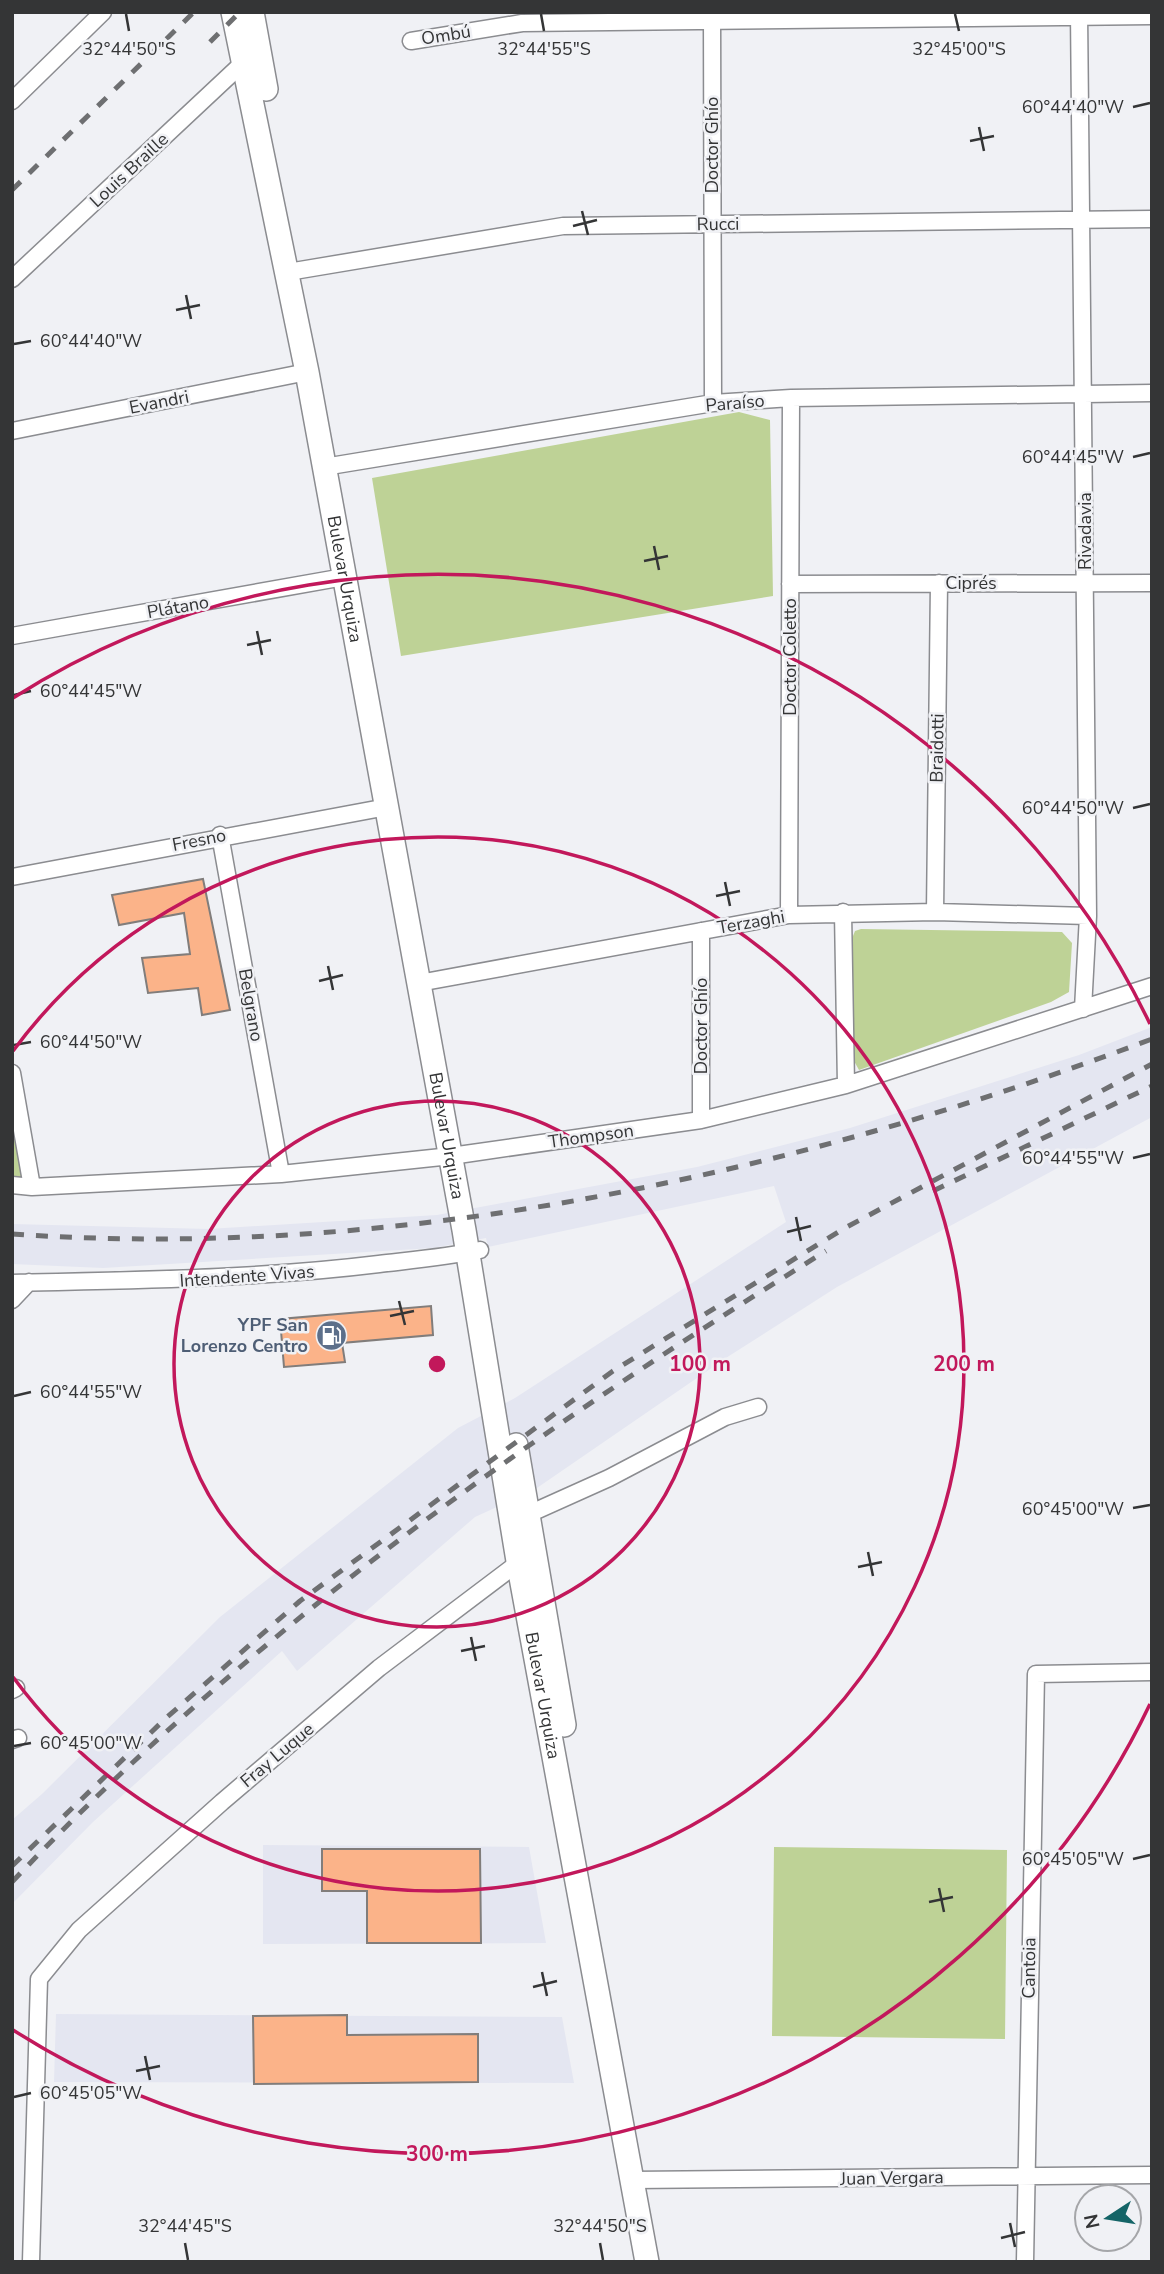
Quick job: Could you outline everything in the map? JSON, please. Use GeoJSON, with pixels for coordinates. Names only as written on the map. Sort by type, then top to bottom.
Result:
{"type":"FeatureCollection","features":[{"type":"Feature","properties":{"kind":"main road","name":"Bulevar Urquiza"},"geometry":{"type":"LineString","coordinates":[[248,18],[245,61],[293,271],[307,372],[329,466],[344,577],[387,807],[424,982]]}},
{"type":"Feature","properties":{"kind":"main road","name":"Bulevar Urquiza"},"geometry":{"type":"LineString","coordinates":[[248,18],[474,1252],[519,1519],[639,2180],[647,2262]]}},
{"type":"Feature","properties":{"kind":"main road","name":"Bulevar Urquiza"},"geometry":{"type":"LineString","coordinates":[[639,2180],[662,2262]]}},
{"type":"Feature","properties":{"kind":"street"},"geometry":{"type":"LineString","coordinates":[[12,101],[103,12]]}},
{"type":"Feature","properties":{"kind":"street","name":"Rivadavia"},"geometry":{"type":"LineString","coordinates":[[1079,14],[1088,916],[1083,1009]]}},
{"type":"Feature","properties":{"kind":"street","name":"Ombú"},"geometry":{"type":"LineString","coordinates":[[411,41],[523,23],[712,16],[1152,16]]}},
{"type":"Feature","properties":{"kind":"street","name":"Doctor Ghío"},"geometry":{"type":"LineString","coordinates":[[712,16],[713,403]]}},
{"type":"Feature","properties":{"kind":"street","name":"Louis Braille"},"geometry":{"type":"LineString","coordinates":[[12,279],[245,61]]}},
{"type":"Feature","properties":{"kind":"street","name":"Rucci"},"geometry":{"type":"LineString","coordinates":[[293,271],[564,226],[1152,219]]}},
{"type":"Feature","properties":{"kind":"street","name":"Evandri"},"geometry":{"type":"LineString","coordinates":[[12,432],[307,372]]}},
{"type":"Feature","properties":{"kind":"street","name":"Paraíso"},"geometry":{"type":"LineString","coordinates":[[329,466],[713,403],[791,398],[1152,393]]}},
{"type":"Feature","properties":{"kind":"street","name":"Doctor Coletto"},"geometry":{"type":"LineString","coordinates":[[789,915],[791,398]]}},
{"type":"Feature","properties":{"kind":"street","name":"Plátano"},"geometry":{"type":"LineString","coordinates":[[12,636],[344,577]]}},
{"type":"Feature","properties":{"kind":"street","name":"Ciprés"},"geometry":{"type":"LineString","coordinates":[[790,583],[1152,583]]}},
{"type":"Feature","properties":{"kind":"street","name":"Braidotti"},"geometry":{"type":"LineString","coordinates":[[935,912],[939,583]]}},
{"type":"Feature","properties":{"kind":"street","name":"Fresno"},"geometry":{"type":"LineString","coordinates":[[12,877],[220,835],[387,807]]}},
{"type":"Feature","properties":{"kind":"street","name":"Belgrano"},"geometry":{"type":"LineString","coordinates":[[220,835],[281,1174]]}},
{"type":"Feature","properties":{"kind":"street"},"geometry":{"type":"LineString","coordinates":[[842,912],[846,1085]]}},
{"type":"Feature","properties":{"kind":"street","name":"Terzaghi"},"geometry":{"type":"LineString","coordinates":[[424,982],[789,915],[935,912],[1088,916]]}},
{"type":"Feature","properties":{"kind":"street","name":"Doctor Ghío"},"geometry":{"type":"LineString","coordinates":[[701,931],[701,1120]]}},
{"type":"Feature","properties":{"kind":"street","name":"Thompson"},"geometry":{"type":"LineString","coordinates":[[12,1185],[32,1187],[281,1174],[456,1155],[701,1120],[846,1085],[1152,986]]}},
{"type":"Feature","properties":{"kind":"street"},"geometry":{"type":"LineString","coordinates":[[12,1073],[32,1187]]}},
{"type":"Feature","properties":{"kind":"street","name":"Intendente Vivas"},"geometry":{"type":"LineString","coordinates":[[12,1283],[187,1280],[334,1270],[474,1252]]}},
{"type":"Feature","properties":{"kind":"street"},"geometry":{"type":"LineString","coordinates":[[12,1300],[29,1282]]}},
{"type":"Feature","properties":{"kind":"street"},"geometry":{"type":"LineString","coordinates":[[519,1519],[609,1479],[725,1417],[758,1407]]}},
{"type":"Feature","properties":{"kind":"street","name":"Fray Luque"},"geometry":{"type":"LineString","coordinates":[[32,2262],[39,1979],[79,1930],[222,1802],[379,1668],[526,1557]]}},
{"type":"Feature","properties":{"kind":"street","name":"Cantoia"},"geometry":{"type":"LineString","coordinates":[[1025,2262],[1036,1674],[1152,1672]]}},
{"type":"Feature","properties":{"kind":"street","name":"Juan Vergara"},"geometry":{"type":"LineString","coordinates":[[639,2180],[1152,2175]]}},
{"type":"Feature","properties":{"kind":"shaded area"},"geometry":{"type":"Polygon","coordinates":[[[1152,1027],[1152,1117],[837,1287],[729,1356],[534,1490],[475,1517],[297,1671],[282,1651],[93,1822],[12,1904],[12,1820],[42,1794],[220,1617],[458,1428],[515,1398],[786,1222],[774,1186],[488,1247],[486,1238],[433,1248],[103,1268],[12,1264],[12,1224],[209,1229],[437,1215],[697,1167],[850,1128],[1079,1055],[1152,1027]]]}},
{"type":"Feature","properties":{"kind":"shaded area"},"geometry":{"type":"Polygon","coordinates":[[[263,1845],[529,1847],[546,1943],[263,1944],[263,1845]]]}},
{"type":"Feature","properties":{"kind":"shaded area"},"geometry":{"type":"Polygon","coordinates":[[[56,2014],[562,2017],[574,2083],[54,2082],[56,2014]]]}},
{"type":"Feature","properties":{"kind":"green space"},"geometry":{"type":"Polygon","coordinates":[[[739,412],[770,420],[773,596],[401,656],[372,478],[739,412]]]}},
{"type":"Feature","properties":{"kind":"green space"},"geometry":{"type":"Polygon","coordinates":[[[855,931],[1062,932],[1072,943],[1069,992],[1051,1002],[859,1070],[854,1061],[851,941],[855,931]]]}},
{"type":"Feature","properties":{"kind":"green space"},"geometry":{"type":"Polygon","coordinates":[[[12,1073],[32,1187],[12,1185],[12,1073]]]}},
{"type":"Feature","properties":{"kind":"green space"},"geometry":{"type":"Polygon","coordinates":[[[774,1847],[1007,1850],[1005,2039],[772,2036],[774,1847]]]}},
{"type":"Feature","properties":{"kind":"building"},"geometry":{"type":"Polygon","coordinates":[[[203,879],[230,1010],[202,1015],[198,988],[148,993],[142,958],[190,954],[184,913],[119,925],[112,895],[203,879]]]}},
{"type":"Feature","properties":{"kind":"building"},"geometry":{"type":"Polygon","coordinates":[[[431,1306],[433,1335],[342,1343],[345,1362],[284,1367],[280,1319],[431,1306]]]}},
{"type":"Feature","properties":{"kind":"building"},"geometry":{"type":"Polygon","coordinates":[[[322,1849],[480,1849],[481,1943],[367,1943],[367,1891],[322,1891],[322,1849]]]}},
{"type":"Feature","properties":{"kind":"building"},"geometry":{"type":"Polygon","coordinates":[[[347,2015],[347,2035],[478,2034],[478,2082],[254,2084],[253,2016],[347,2015]]]}},
{"type":"Feature","properties":{"kind":"railway"},"geometry":{"type":"LineString","coordinates":[[12,190],[194,12]]}},
{"type":"Feature","properties":{"kind":"railway"},"geometry":{"type":"LineString","coordinates":[[210,42],[240,12]]}},
{"type":"Feature","properties":{"kind":"railway"},"geometry":{"type":"LineString","coordinates":[[12,1234],[157,1239],[303,1234],[448,1220],[592,1198],[735,1168],[876,1131],[1015,1088],[1152,1039]]}},
{"type":"Feature","properties":{"kind":"railway"},"geometry":{"type":"LineString","coordinates":[[12,1866],[166,1718],[300,1601],[613,1371],[843,1229],[1152,1064]]}},
{"type":"Feature","properties":{"kind":"railway"},"geometry":{"type":"LineString","coordinates":[[933,1191],[1152,1086]]}},
{"type":"Feature","properties":{"kind":"railway"},"geometry":{"type":"LineString","coordinates":[[12,1882],[103,1790],[198,1703],[297,1620],[399,1540],[609,1390],[826,1251]]}},
{"type":"Feature","properties":{"kind":"place","name":"YPF San Lorenzo Centro"},"geometry":{"type":"Point","coordinates":[331,1335]}}]}
